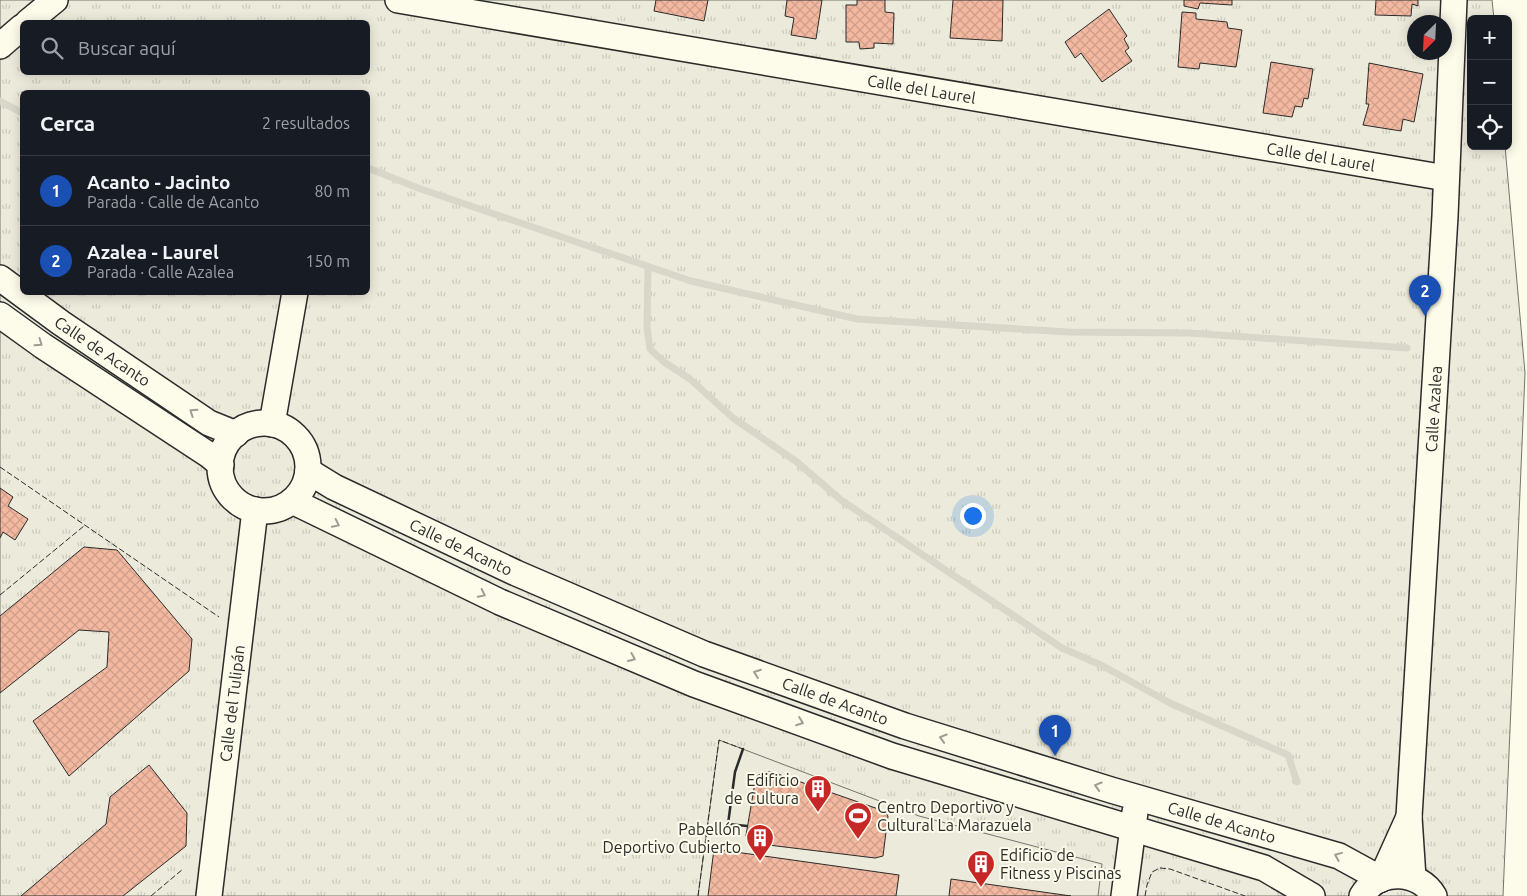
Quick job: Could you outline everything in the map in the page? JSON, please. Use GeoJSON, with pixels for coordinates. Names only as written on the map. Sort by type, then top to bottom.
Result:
{"type":"FeatureCollection","features":[{"type":"Feature","properties":{"kind":"street"},"geometry":{"type":"LineString","coordinates":[[30,20],[54,0]]}},
{"type":"Feature","properties":{"kind":"street","name":"Calle del Laurel"},"geometry":{"type":"LineString","coordinates":[[398,0],[1446,178]]}},
{"type":"Feature","properties":{"kind":"street","name":"Calle Azalea"},"geometry":{"type":"LineString","coordinates":[[1413,878],[1409,816],[1446,178],[1454,0]]}},
{"type":"Feature","properties":{"kind":"street"},"geometry":{"type":"LineString","coordinates":[[0,46],[20,29]]}},
{"type":"Feature","properties":{"kind":"street","name":"Calle de Acanto"},"geometry":{"type":"LineString","coordinates":[[0,278],[20,293]]}},
{"type":"Feature","properties":{"kind":"street","name":"Calle de Acanto"},"geometry":{"type":"LineString","coordinates":[[23,295],[60,323],[209,423],[236,434]]}},
{"type":"Feature","properties":{"kind":"street"},"geometry":{"type":"LineString","coordinates":[[272,424],[294,295]]}},
{"type":"Feature","properties":{"kind":"street","name":"Calle de Acanto"},"geometry":{"type":"LineString","coordinates":[[0,315],[43,346],[209,455],[221,465]]}},
{"type":"Feature","properties":{"kind":"street"},"geometry":{"type":"LineString","coordinates":[[259,424],[272,424],[284,428],[299,441],[308,458],[308,471],[303,488],[292,501],[281,508],[268,511],[255,510],[243,506],[226,489],[221,465],[228,443],[236,434],[246,428],[259,424]]}},
{"type":"Feature","properties":{"kind":"street","name":"Calle de Acanto"},"geometry":{"type":"LineString","coordinates":[[308,471],[334,487],[516,573],[704,654],[905,726],[1138,798],[1339,856],[1381,878]]}},
{"type":"Feature","properties":{"kind":"street","name":"Calle de Acanto"},"geometry":{"type":"LineString","coordinates":[[292,501],[500,602],[694,684],[892,756],[1264,868],[1312,896]]}},
{"type":"Feature","properties":{"kind":"street","name":"Calle del Tulipán"},"geometry":{"type":"LineString","coordinates":[[208,896],[255,510]]}},
{"type":"Feature","properties":{"kind":"street"},"geometry":{"type":"LineString","coordinates":[[1124,896],[1132,829],[1138,798]]}},
{"type":"Feature","properties":{"kind":"street","name":"Calle Azalea"},"geometry":{"type":"LineString","coordinates":[[1381,878],[1409,816]]}},
{"type":"Feature","properties":{"kind":"street"},"geometry":{"type":"LineString","coordinates":[[1362,896],[1372,884],[1381,878],[1392,875],[1413,878],[1425,884],[1434,896]]}},
{"type":"Feature","properties":{"kind":"green space"},"geometry":{"type":"Polygon","coordinates":[[[0,0],[1492,0],[1494,15],[1467,15],[1467,150],[1505,150],[1525,373],[1503,896],[0,896],[0,0]]]}},
{"type":"Feature","properties":{"kind":"green space","name":"Centro Deportivo y Cultural La Marazuela"},"geometry":{"type":"Polygon","coordinates":[[[719,740],[919,816],[1102,864],[1098,896],[698,896],[719,740]]]}},
{"type":"Feature","properties":{"kind":"building"},"geometry":{"type":"Polygon","coordinates":[[[656,0],[708,0],[704,21],[654,11],[656,0]]]}},
{"type":"Feature","properties":{"kind":"building"},"geometry":{"type":"Polygon","coordinates":[[[787,0],[822,0],[816,39],[791,35],[794,18],[785,16],[787,0]]]}},
{"type":"Feature","properties":{"kind":"building"},"geometry":{"type":"Polygon","coordinates":[[[857,0],[885,0],[885,12],[894,13],[893,44],[874,43],[874,48],[860,49],[859,42],[846,42],[846,5],[857,5],[857,0]]]}},
{"type":"Feature","properties":{"kind":"building"},"geometry":{"type":"Polygon","coordinates":[[[953,0],[1003,0],[1002,41],[950,38],[953,0]]]}},
{"type":"Feature","properties":{"kind":"building"},"geometry":{"type":"Polygon","coordinates":[[[1184,0],[1232,0],[1232,5],[1200,3],[1198,9],[1184,6],[1184,0]]]}},
{"type":"Feature","properties":{"kind":"building"},"geometry":{"type":"Polygon","coordinates":[[[1376,0],[1418,0],[1418,6],[1412,4],[1411,15],[1375,15],[1376,0]]]}},
{"type":"Feature","properties":{"kind":"building"},"geometry":{"type":"Polygon","coordinates":[[[1109,9],[1127,36],[1124,39],[1129,48],[1125,51],[1132,61],[1102,82],[1081,53],[1075,58],[1065,42],[1109,9]]]}},
{"type":"Feature","properties":{"kind":"building"},"geometry":{"type":"Polygon","coordinates":[[[1182,12],[1196,13],[1196,19],[1227,22],[1228,28],[1242,30],[1236,67],[1200,63],[1199,69],[1178,67],[1182,12]]]}},
{"type":"Feature","properties":{"kind":"building"},"geometry":{"type":"Polygon","coordinates":[[[1271,62],[1313,69],[1308,99],[1304,98],[1302,107],[1295,106],[1292,117],[1263,113],[1271,62]]]}},
{"type":"Feature","properties":{"kind":"building"},"geometry":{"type":"Polygon","coordinates":[[[1369,63],[1423,74],[1414,122],[1403,119],[1401,131],[1363,125],[1369,104],[1366,104],[1369,63]]]}},
{"type":"Feature","properties":{"kind":"building"},"geometry":{"type":"Polygon","coordinates":[[[0,488],[13,497],[8,506],[28,519],[15,540],[3,532],[0,538],[0,488]]]}},
{"type":"Feature","properties":{"kind":"building"},"geometry":{"type":"Polygon","coordinates":[[[84,547],[117,550],[192,639],[189,671],[69,776],[33,721],[107,667],[109,632],[79,630],[0,693],[0,616],[84,547]]]}},
{"type":"Feature","properties":{"kind":"building"},"geometry":{"type":"Polygon","coordinates":[[[149,765],[187,813],[186,846],[123,896],[21,896],[106,824],[110,797],[149,765]]]}},
{"type":"Feature","properties":{"kind":"building","name":"Edificio de Cultura"},"geometry":{"type":"Polygon","coordinates":[[[763,772],[772,772],[884,811],[888,816],[883,856],[875,858],[752,843],[747,840],[746,835],[756,777],[763,772]]]}},
{"type":"Feature","properties":{"kind":"building","name":"Pabellón Deportivo Cubierto"},"geometry":{"type":"Polygon","coordinates":[[[714,849],[899,875],[896,896],[708,896],[714,849]]]}},
{"type":"Feature","properties":{"kind":"building","name":"Edificio de Fitness y Piscinas"},"geometry":{"type":"Polygon","coordinates":[[[951,879],[1071,896],[949,896],[951,879]]]}},
{"type":"Feature","properties":{"kind":"waterway"},"geometry":{"type":"LineString","coordinates":[[0,101],[20,112]]}},
{"type":"Feature","properties":{"kind":"waterway"},"geometry":{"type":"LineString","coordinates":[[370,169],[418,188],[691,281],[857,319],[1069,332],[1189,333],[1407,348]]}},
{"type":"Feature","properties":{"kind":"waterway"},"geometry":{"type":"LineString","coordinates":[[648,267],[647,327],[650,349],[664,362],[690,379],[733,418],[797,462],[841,500],[1062,648],[1103,666],[1170,703],[1288,755],[1297,782]]}},
{"type":"Feature","properties":{"kind":"fence"},"geometry":{"type":"LineString","coordinates":[[0,467],[219,617]]}},
{"type":"Feature","properties":{"kind":"fence"},"geometry":{"type":"LineString","coordinates":[[0,595],[84,526]]}},
{"type":"Feature","properties":{"kind":"fence"},"geometry":{"type":"LineString","coordinates":[[698,896],[719,740],[743,749]]}},
{"type":"Feature","properties":{"kind":"fence"},"geometry":{"type":"LineString","coordinates":[[1145,896],[1152,872],[1160,868],[1170,869],[1245,896]]}},
{"type":"Feature","properties":{"kind":"fence"},"geometry":{"type":"LineString","coordinates":[[151,896],[183,869]]}},
{"type":"Feature","properties":{"kind":"wall"},"geometry":{"type":"LineString","coordinates":[[743,749],[735,772],[728,824],[747,826]]}},
{"type":"Feature","properties":{"kind":"place","name":"Azalea - Laurel"},"geometry":{"type":"Point","coordinates":[1425,316]}},
{"type":"Feature","properties":{"kind":"place","name":"Acanto - Jacinto"},"geometry":{"type":"Point","coordinates":[1055,756]}},
{"type":"Feature","properties":{"kind":"place","name":"Edificio de Cultura"},"geometry":{"type":"Point","coordinates":[818,813]}},
{"type":"Feature","properties":{"kind":"place","name":"Centro Deportivo y Cultural La Marazuela"},"geometry":{"type":"Point","coordinates":[858,840]}},
{"type":"Feature","properties":{"kind":"place","name":"Pabellón Deportivo Cubierto"},"geometry":{"type":"Point","coordinates":[760,862]}},
{"type":"Feature","properties":{"kind":"place","name":"Edificio de Fitness y Piscinas"},"geometry":{"type":"Point","coordinates":[981,888]}}]}
